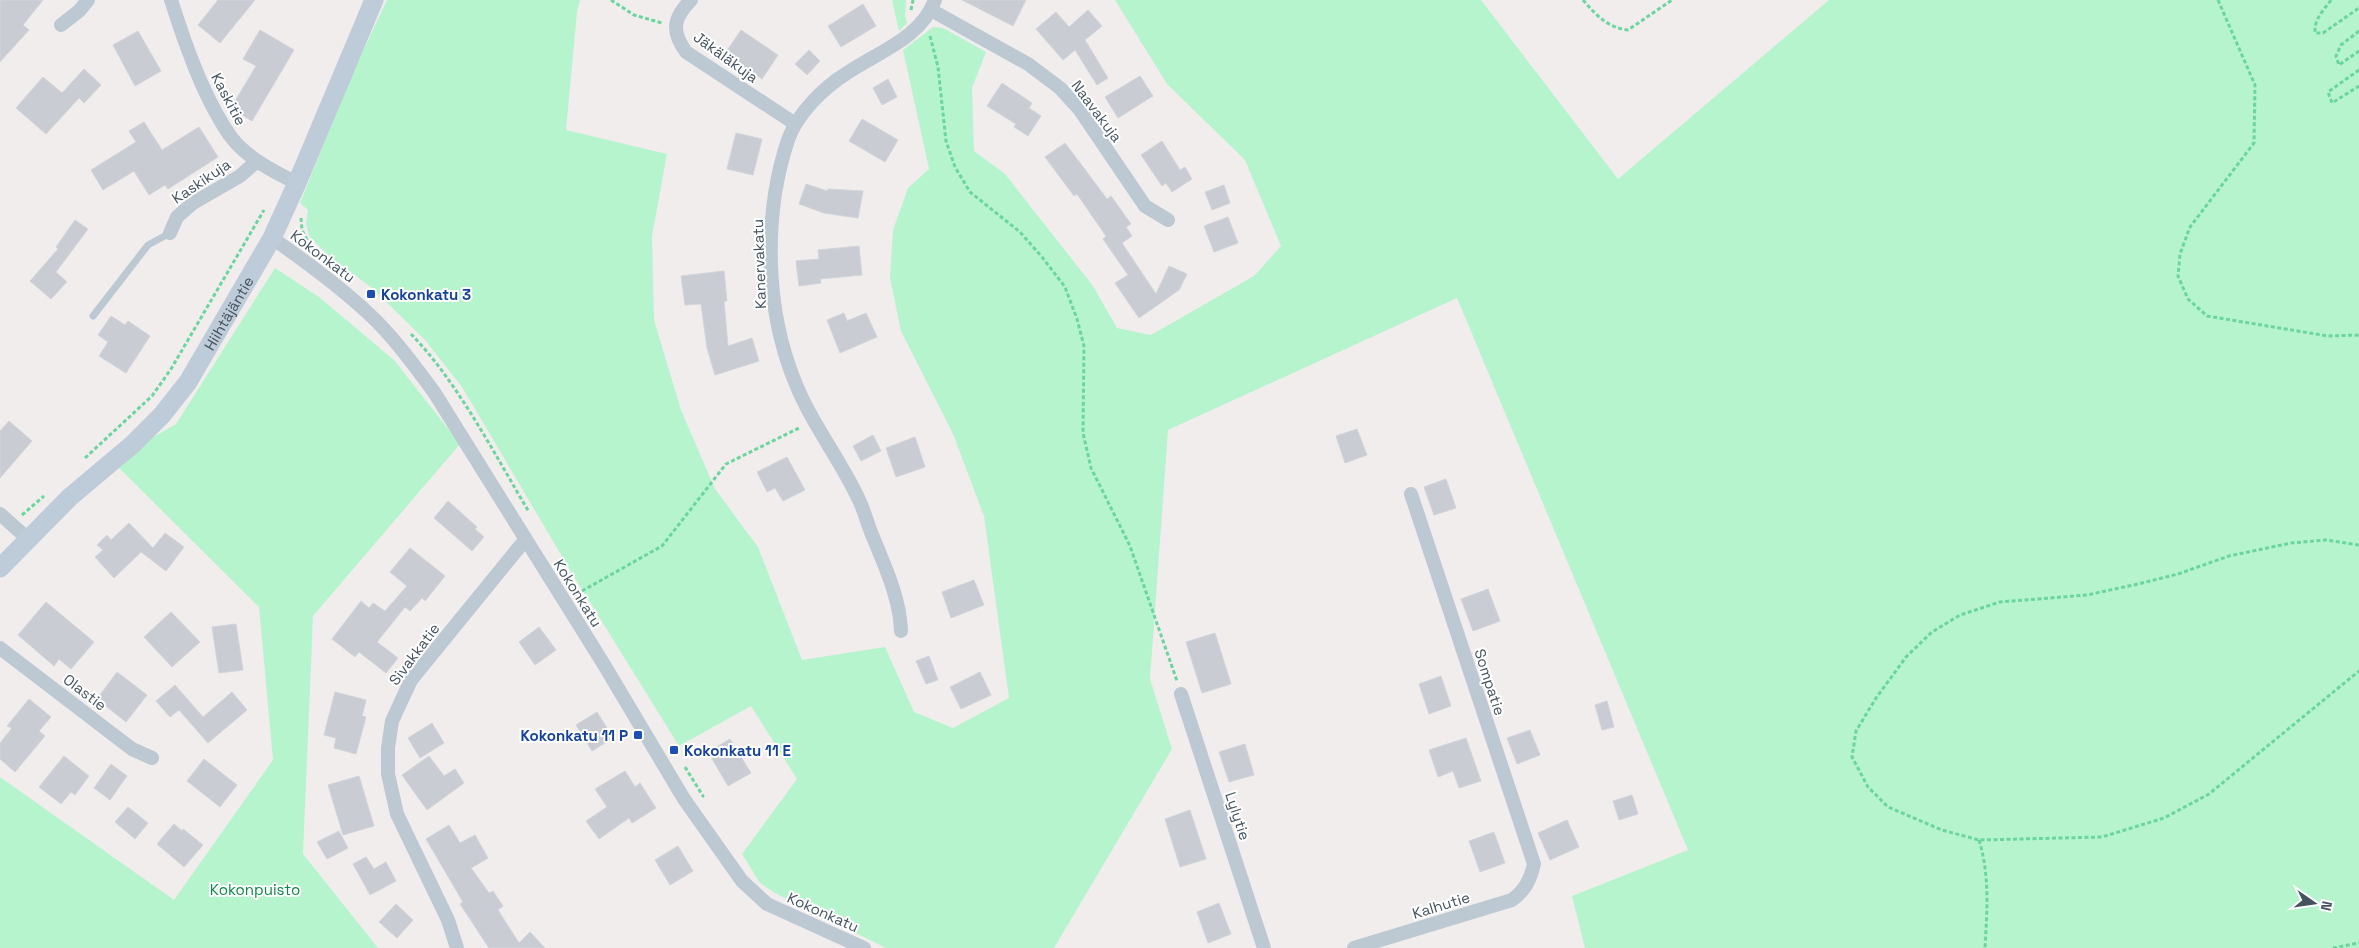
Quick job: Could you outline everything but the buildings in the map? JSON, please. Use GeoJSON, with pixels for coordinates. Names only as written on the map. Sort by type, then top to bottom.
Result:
{"type":"FeatureCollection","features":[{"type":"Feature","properties":{"kind":"street"},"geometry":{"type":"LineString","coordinates":[[61,25],[88,0]]}},
{"type":"Feature","properties":{"kind":"street","name":"Kaskitie"},"geometry":{"type":"LineString","coordinates":[[171,0],[189,57],[232,138],[257,161],[297,183]]}},
{"type":"Feature","properties":{"kind":"street","name":"Hiihtäjäntie"},"geometry":{"type":"LineString","coordinates":[[0,568],[27,538],[162,415],[193,373],[272,238],[374,0]]}},
{"type":"Feature","properties":{"kind":"street","name":"Jäkäläkuja"},"geometry":{"type":"LineString","coordinates":[[691,0],[679,14],[675,26],[677,40],[686,52],[794,124]]}},
{"type":"Feature","properties":{"kind":"street","name":"Kanervakatu"},"geometry":{"type":"LineString","coordinates":[[902,631],[901,610],[860,501],[813,421],[794,382],[785,351],[774,292],[773,213],[778,174],[794,124],[822,94],[846,74],[904,40],[920,24],[933,5]]}},
{"type":"Feature","properties":{"kind":"street","name":"Naavakuja"},"geometry":{"type":"LineString","coordinates":[[933,5],[1028,64],[1060,88],[1080,110],[1145,206],[1168,220]]}},
{"type":"Feature","properties":{"kind":"street","name":"Kaskikuja"},"geometry":{"type":"LineString","coordinates":[[170,233],[177,217],[193,202],[240,176],[257,161]]}},
{"type":"Feature","properties":{"kind":"street","name":"Kokonkatu"},"geometry":{"type":"LineString","coordinates":[[272,238],[340,288],[369,314],[405,353],[456,425],[603,663],[684,799],[742,881],[767,904],[864,948]]}},
{"type":"Feature","properties":{"kind":"street","name":"Sompatie"},"geometry":{"type":"LineString","coordinates":[[1411,494],[1528,843],[1534,864],[1530,880]]}},
{"type":"Feature","properties":{"kind":"street"},"geometry":{"type":"LineString","coordinates":[[0,514],[27,538]]}},
{"type":"Feature","properties":{"kind":"street","name":"Sivakkatie"},"geometry":{"type":"LineString","coordinates":[[456,948],[448,920],[397,814],[388,774],[388,748],[392,721],[411,680],[526,540]]}},
{"type":"Feature","properties":{"kind":"street","name":"Olastie"},"geometry":{"type":"LineString","coordinates":[[0,648],[132,749],[152,758]]}},
{"type":"Feature","properties":{"kind":"street","name":"Lylytie"},"geometry":{"type":"LineString","coordinates":[[1181,694],[1264,948]]}},
{"type":"Feature","properties":{"kind":"street","name":"Kalhutie"},"geometry":{"type":"LineString","coordinates":[[1354,948],[1512,900],[1523,892],[1530,880]]}},
{"type":"Feature","properties":{"kind":"lane"},"geometry":{"type":"LineString","coordinates":[[93,316],[148,245],[170,233]]}},
{"type":"Feature","properties":{"kind":"path"},"geometry":{"type":"LineString","coordinates":[[611,0],[634,15],[675,26]]}},
{"type":"Feature","properties":{"kind":"path"},"geometry":{"type":"LineString","coordinates":[[913,0],[912,15],[926,28],[933,40],[946,141],[955,167],[970,192],[1020,232],[1065,287],[1084,346],[1083,433],[1091,468],[1130,546],[1181,694]]}},
{"type":"Feature","properties":{"kind":"path"},"geometry":{"type":"LineString","coordinates":[[1583,0],[1602,20],[1616,29],[1628,30],[1672,0]]}},
{"type":"Feature","properties":{"kind":"path"},"geometry":{"type":"LineString","coordinates":[[2218,0],[2255,85],[2254,143],[2190,227],[2180,254],[2178,276],[2188,299],[2207,316],[2328,336],[2359,335]]}},
{"type":"Feature","properties":{"kind":"path"},"geometry":{"type":"LineString","coordinates":[[2331,0],[2318,16],[2315,25],[2316,33],[2323,33],[2359,8]]}},
{"type":"Feature","properties":{"kind":"path"},"geometry":{"type":"LineString","coordinates":[[2359,31],[2341,46],[2336,56],[2339,65],[2359,51]]}},
{"type":"Feature","properties":{"kind":"path"},"geometry":{"type":"LineString","coordinates":[[2359,70],[2328,92],[2332,103],[2359,86]]}},
{"type":"Feature","properties":{"kind":"path"},"geometry":{"type":"LineString","coordinates":[[78,465],[152,396],[171,369],[265,208]]}},
{"type":"Feature","properties":{"kind":"path"},"geometry":{"type":"LineString","coordinates":[[582,591],[662,546],[726,464],[813,421]]}},
{"type":"Feature","properties":{"kind":"path"},"geometry":{"type":"LineString","coordinates":[[12,523],[48,492]]}},
{"type":"Feature","properties":{"kind":"path"},"geometry":{"type":"LineString","coordinates":[[2359,545],[2326,540],[2291,543],[2228,556],[2178,574],[2087,594],[2000,602],[1960,615],[1932,632],[1906,657],[1876,698],[1856,731],[1852,757],[1868,787],[1888,807],[1942,830],[1979,840],[2102,837],[2164,818],[2209,794],[2359,671]]}},
{"type":"Feature","properties":{"kind":"path"},"geometry":{"type":"LineString","coordinates":[[1979,840],[1988,881],[1985,948]]}},
{"type":"Feature","properties":{"kind":"path"},"geometry":{"type":"LineString","coordinates":[[2332,948],[2359,943]]}},
{"type":"Feature","properties":{"kind":"green space"},"geometry":{"type":"Polygon","coordinates":[[[387,0],[580,0],[577,12],[566,130],[667,154],[652,236],[654,320],[681,410],[715,489],[758,547],[802,660],[885,647],[914,712],[953,728],[1009,698],[984,516],[953,434],[901,331],[890,278],[893,230],[908,188],[929,169],[903,50],[933,27],[943,28],[986,52],[972,88],[974,151],[1005,174],[1093,286],[1117,328],[1151,335],[1254,276],[1281,246],[1245,160],[1167,84],[1115,0],[1481,0],[1618,179],[1829,0],[2359,0],[2359,948],[1585,948],[1572,896],[1688,850],[1457,298],[1168,430],[1150,679],[1172,749],[1054,948],[886,948],[775,893],[760,883],[742,854],[797,779],[751,706],[679,746],[573,575],[462,387],[425,340],[372,288],[330,257],[309,236],[306,223],[308,210],[300,203],[353,72],[387,0]]]}},
{"type":"Feature","properties":{"kind":"green space"},"geometry":{"type":"Polygon","coordinates":[[[892,0],[906,0],[905,16],[907,23],[899,31],[892,0]]]}},
{"type":"Feature","properties":{"kind":"green space","name":"Kokonpuisto"},"geometry":{"type":"Polygon","coordinates":[[[275,268],[319,297],[394,360],[460,444],[313,616],[303,854],[378,948],[0,948],[0,777],[174,900],[273,760],[259,607],[112,461],[176,424],[275,268]]]}},
{"type":"Feature","properties":{"kind":"place","name":"Kokonkatu 3"},"geometry":{"type":"Point","coordinates":[371,294]}},
{"type":"Feature","properties":{"kind":"place","name":"Kokonkatu 11 P"},"geometry":{"type":"Point","coordinates":[638,735]}},
{"type":"Feature","properties":{"kind":"place","name":"Kokonkatu 11 E"},"geometry":{"type":"Point","coordinates":[674,750]}}]}
